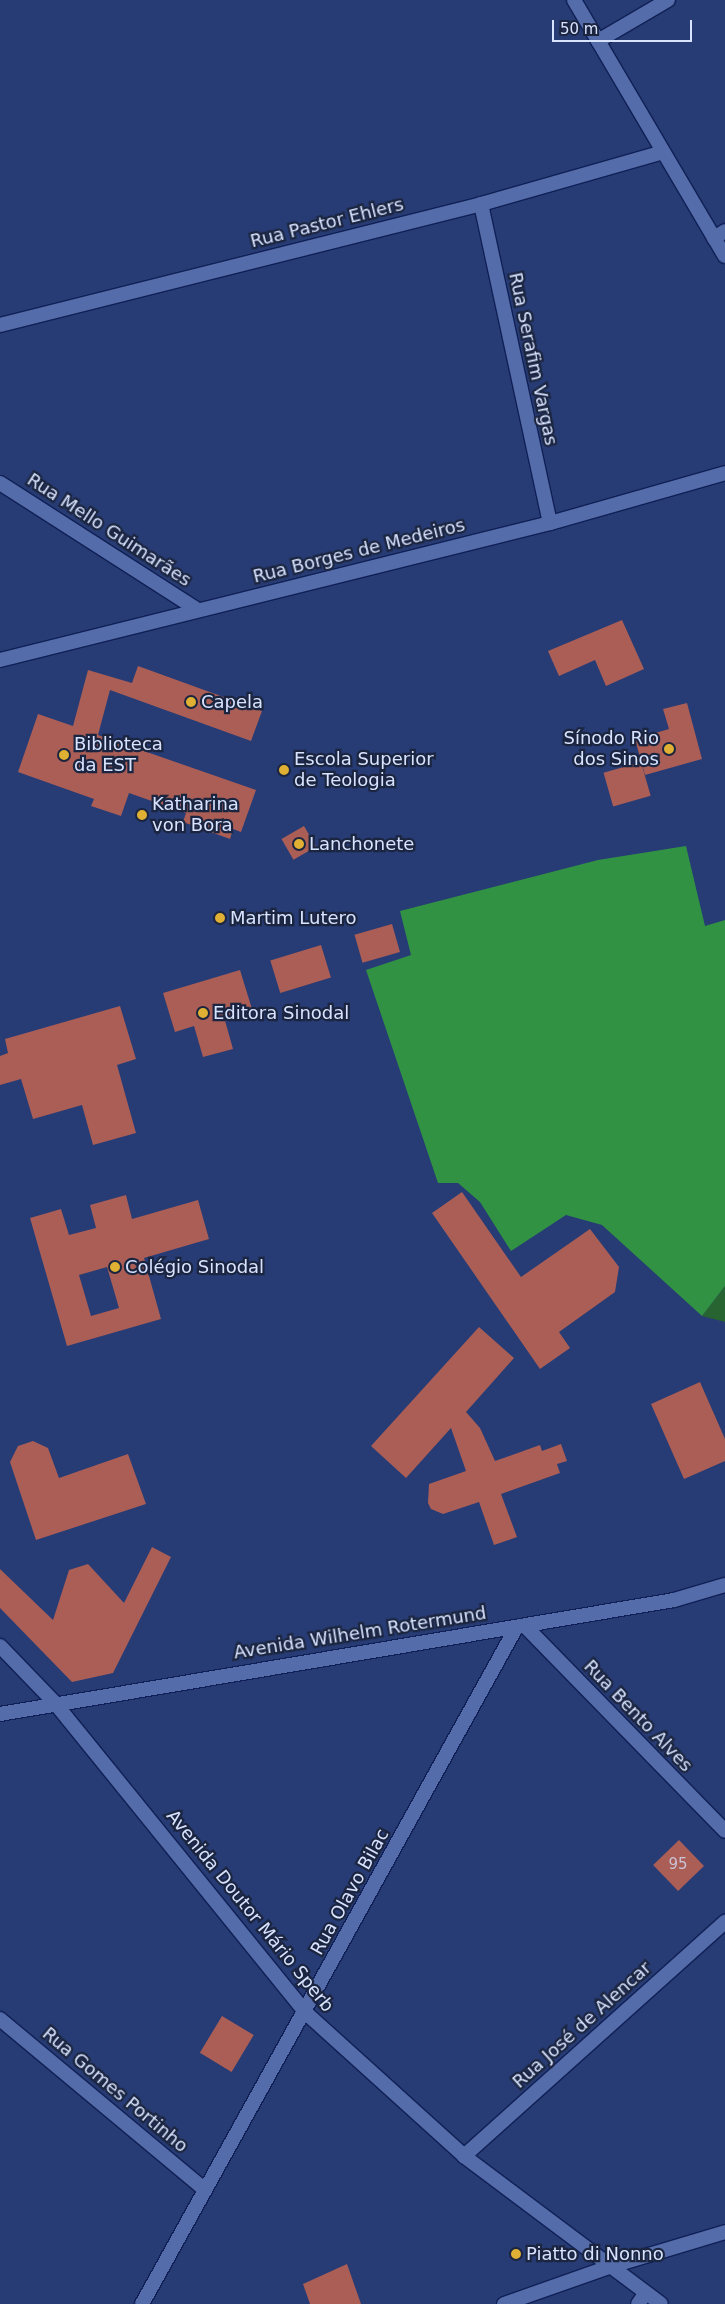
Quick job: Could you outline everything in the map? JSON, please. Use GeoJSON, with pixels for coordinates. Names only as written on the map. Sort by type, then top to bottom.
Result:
{"type":"FeatureCollection","features":[{"type":"Feature","properties":{"kind":"street"},"geometry":{"type":"LineString","coordinates":[[574,0],[662,152],[720,234],[725,256]]}},
{"type":"Feature","properties":{"kind":"street"},"geometry":{"type":"LineString","coordinates":[[598,41],[668,0]]}},
{"type":"Feature","properties":{"kind":"street","name":"Rua Pastor Ehlers"},"geometry":{"type":"LineString","coordinates":[[0,326],[481,204],[662,152]]}},
{"type":"Feature","properties":{"kind":"street","name":"Rua Serafim Vargas"},"geometry":{"type":"LineString","coordinates":[[481,204],[550,522]]}},
{"type":"Feature","properties":{"kind":"street","name":"Rua Borges de Medeiros"},"geometry":{"type":"LineString","coordinates":[[0,660],[550,522],[725,473]]}},
{"type":"Feature","properties":{"kind":"street","name":"Rua Mello Guimarães"},"geometry":{"type":"LineString","coordinates":[[0,483],[198,610]]}},
{"type":"Feature","properties":{"kind":"street","name":"Avenida Wilhelm Rotermund"},"geometry":{"type":"LineString","coordinates":[[0,1714],[408,1643],[520,1627],[674,1600],[725,1585]]}},
{"type":"Feature","properties":{"kind":"street","name":"Rua Bento Alves"},"geometry":{"type":"LineString","coordinates":[[520,1627],[725,1831]]}},
{"type":"Feature","properties":{"kind":"street","name":"Rua Olavo Bilac"},"geometry":{"type":"LineString","coordinates":[[142,2304],[520,1627]]}},
{"type":"Feature","properties":{"kind":"street","name":"Avenida Doutor Mário Sperb"},"geometry":{"type":"LineString","coordinates":[[0,1646],[55,1703],[306,2013],[464,2156],[612,2266],[642,2299],[661,2304]]}},
{"type":"Feature","properties":{"kind":"street","name":"Rua José de Alencar"},"geometry":{"type":"LineString","coordinates":[[464,2156],[725,1922]]}},
{"type":"Feature","properties":{"kind":"street","name":"Rua Gomes Portinho"},"geometry":{"type":"LineString","coordinates":[[0,2019],[205,2190]]}},
{"type":"Feature","properties":{"kind":"street"},"geometry":{"type":"LineString","coordinates":[[504,2304],[612,2266],[725,2232]]}},
{"type":"Feature","properties":{"kind":"green space"},"geometry":{"type":"Polygon","coordinates":[[[686,846],[705,926],[725,920],[725,1286],[702,1316],[602,1225],[566,1215],[511,1251],[480,1202],[458,1183],[438,1183],[366,970],[411,955],[400,911],[598,860],[686,846]]]}},
{"type":"Feature","properties":{"kind":"green space"},"geometry":{"type":"Polygon","coordinates":[[[725,1286],[725,1322],[702,1316],[725,1286]]]}},
{"type":"Feature","properties":{"kind":"building"},"geometry":{"type":"Polygon","coordinates":[[[622,620],[644,669],[606,686],[595,660],[559,676],[548,651],[622,620]]]}},
{"type":"Feature","properties":{"kind":"building"},"geometry":{"type":"Polygon","coordinates":[[[138,666],[262,711],[251,741],[110,690],[98,735],[256,790],[241,832],[233,829],[230,839],[183,822],[186,813],[129,793],[121,816],[91,806],[94,799],[18,772],[38,714],[73,726],[88,670],[132,683],[138,666]]]}},
{"type":"Feature","properties":{"kind":"building","name":"Sínodo Rio dos Sinos"},"geometry":{"type":"Polygon","coordinates":[[[687,703],[702,759],[645,775],[635,739],[669,729],[663,709],[687,703]]]}},
{"type":"Feature","properties":{"kind":"building"},"geometry":{"type":"Polygon","coordinates":[[[641,762],[651,796],[613,806],[604,773],[641,762]]]}},
{"type":"Feature","properties":{"kind":"building"},"geometry":{"type":"Polygon","coordinates":[[[304,826],[316,847],[293,860],[281,839],[304,826]]]}},
{"type":"Feature","properties":{"kind":"building"},"geometry":{"type":"Polygon","coordinates":[[[392,924],[400,952],[363,963],[355,935],[392,924]]]}},
{"type":"Feature","properties":{"kind":"building"},"geometry":{"type":"Polygon","coordinates":[[[321,945],[331,978],[280,993],[270,960],[321,945]]]}},
{"type":"Feature","properties":{"kind":"building","name":"Editora Sinodal"},"geometry":{"type":"Polygon","coordinates":[[[240,970],[252,1009],[224,1017],[233,1049],[203,1057],[194,1026],[175,1032],[163,993],[240,970]]]}},
{"type":"Feature","properties":{"kind":"building"},"geometry":{"type":"Polygon","coordinates":[[[120,1006],[136,1059],[117,1065],[136,1133],[93,1145],[82,1105],[33,1119],[21,1079],[0,1085],[0,1056],[8,1053],[5,1039],[120,1006]]]}},
{"type":"Feature","properties":{"kind":"building"},"geometry":{"type":"Polygon","coordinates":[[[462,1192],[521,1277],[590,1229],[619,1267],[615,1292],[559,1332],[570,1348],[540,1369],[432,1213],[462,1192]]]}},
{"type":"Feature","properties":{"kind":"building"},"geometry":{"type":"Polygon","coordinates":[[[126,1195],[132,1219],[198,1200],[209,1239],[144,1258],[161,1319],[67,1346],[30,1218],[61,1209],[69,1235],[96,1228],[90,1205],[126,1195]],[[107,1267],[79,1275],[91,1316],[119,1308],[107,1267]]]}},
{"type":"Feature","properties":{"kind":"building"},"geometry":{"type":"Polygon","coordinates":[[[479,1327],[514,1358],[466,1412],[480,1428],[495,1461],[540,1445],[542,1451],[561,1444],[567,1461],[557,1464],[560,1473],[501,1494],[517,1537],[494,1545],[479,1502],[443,1514],[431,1509],[428,1503],[429,1484],[466,1471],[451,1428],[406,1478],[371,1446],[479,1327]]]}},
{"type":"Feature","properties":{"kind":"building"},"geometry":{"type":"Polygon","coordinates":[[[700,1382],[725,1439],[725,1461],[684,1479],[651,1404],[700,1382]]]}},
{"type":"Feature","properties":{"kind":"building"},"geometry":{"type":"Polygon","coordinates":[[[33,1441],[48,1448],[59,1478],[128,1454],[146,1504],[36,1540],[10,1462],[18,1446],[33,1441]]]}},
{"type":"Feature","properties":{"kind":"building"},"geometry":{"type":"Polygon","coordinates":[[[152,1547],[171,1557],[113,1673],[72,1682],[0,1608],[0,1569],[53,1620],[69,1570],[88,1564],[124,1603],[152,1547]]]}},
{"type":"Feature","properties":{"kind":"building"},"geometry":{"type":"Polygon","coordinates":[[[679,1840],[704,1866],[678,1891],[653,1865],[679,1840]]]}},
{"type":"Feature","properties":{"kind":"building"},"geometry":{"type":"Polygon","coordinates":[[[222,2016],[254,2035],[232,2072],[200,2053],[222,2016]]]}},
{"type":"Feature","properties":{"kind":"building"},"geometry":{"type":"Polygon","coordinates":[[[347,2264],[361,2304],[310,2304],[303,2284],[347,2264]]]}},
{"type":"Feature","properties":{"kind":"place","name":"Capela"},"geometry":{"type":"Point","coordinates":[191,702]}},
{"type":"Feature","properties":{"kind":"place","name":"Sínodo Rio dos Sinos"},"geometry":{"type":"Point","coordinates":[669,749]}},
{"type":"Feature","properties":{"kind":"place","name":"Biblioteca da EST"},"geometry":{"type":"Point","coordinates":[64,755]}},
{"type":"Feature","properties":{"kind":"place","name":"Escola Superior de Teologia"},"geometry":{"type":"Point","coordinates":[284,770]}},
{"type":"Feature","properties":{"kind":"place","name":"Katharina von Bora"},"geometry":{"type":"Point","coordinates":[142,815]}},
{"type":"Feature","properties":{"kind":"place","name":"Lanchonete"},"geometry":{"type":"Point","coordinates":[299,844]}},
{"type":"Feature","properties":{"kind":"place","name":"Martim Lutero"},"geometry":{"type":"Point","coordinates":[220,918]}},
{"type":"Feature","properties":{"kind":"place","name":"Editora Sinodal"},"geometry":{"type":"Point","coordinates":[203,1013]}},
{"type":"Feature","properties":{"kind":"place","name":"Colégio Sinodal"},"geometry":{"type":"Point","coordinates":[115,1267]}},
{"type":"Feature","properties":{"kind":"place","name":"Piatto di Nonno"},"geometry":{"type":"Point","coordinates":[516,2254]}}]}
